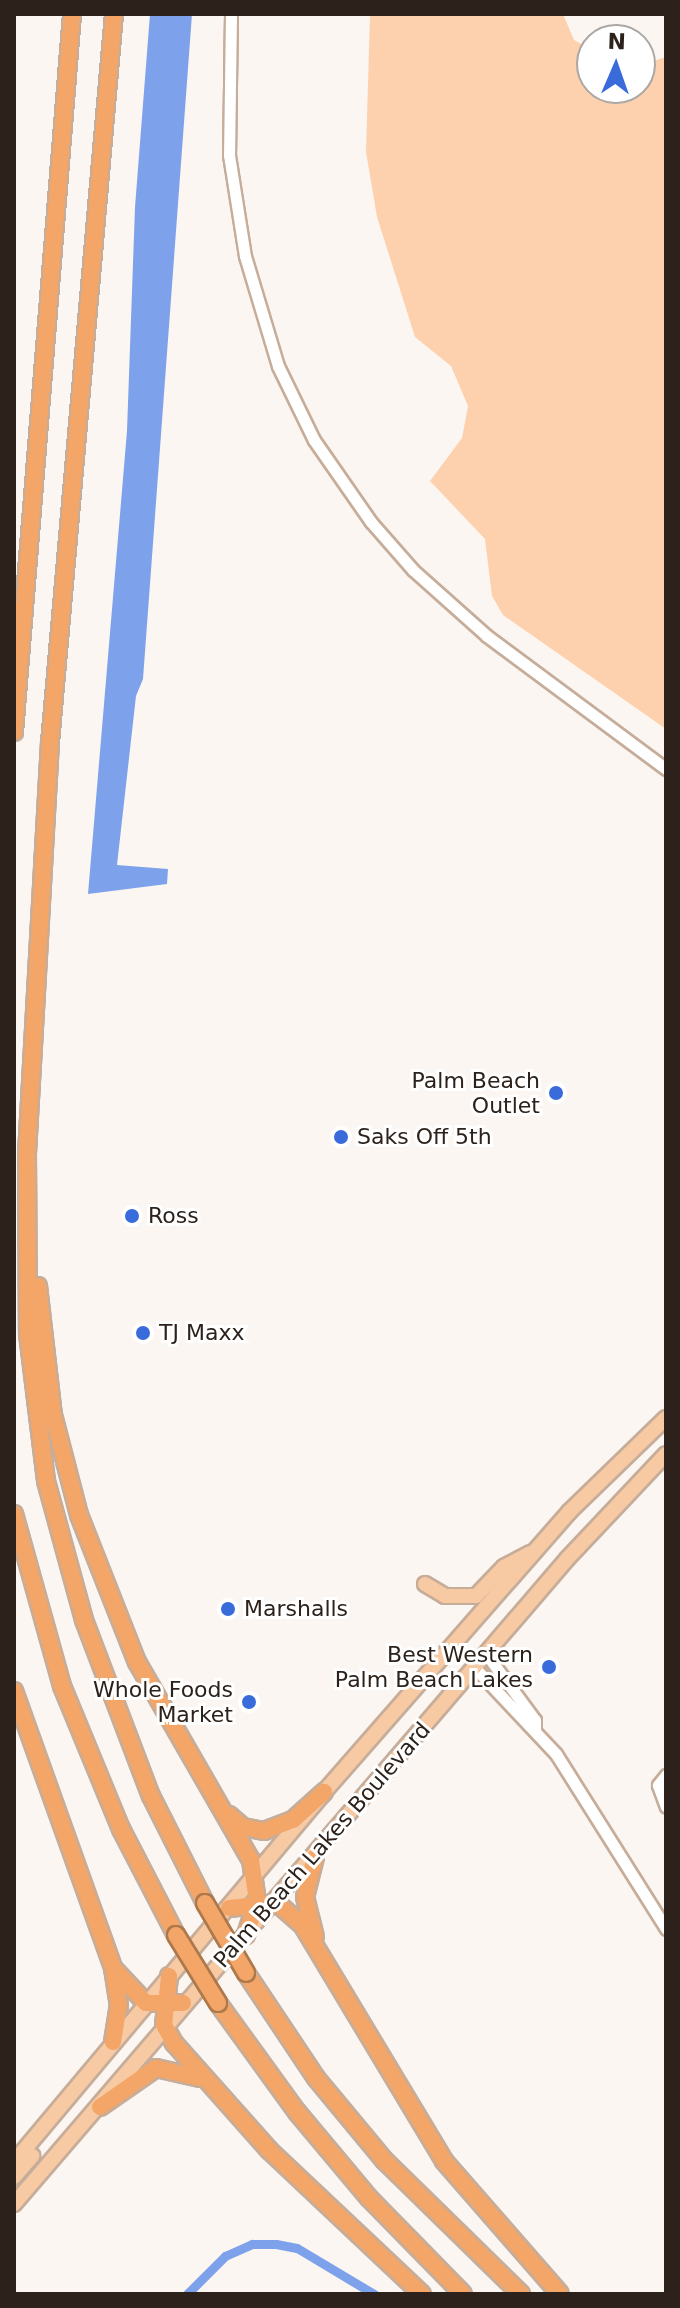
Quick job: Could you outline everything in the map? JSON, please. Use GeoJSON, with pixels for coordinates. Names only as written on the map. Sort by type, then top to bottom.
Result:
{"type":"FeatureCollection","features":[{"type":"Feature","properties":{"kind":"highway"},"geometry":{"type":"LineString","coordinates":[[14,732],[72,14]]}},
{"type":"Feature","properties":{"kind":"highway"},"geometry":{"type":"LineString","coordinates":[[114,14],[50,742],[27,1153],[28,1334],[46,1481],[105,1684],[151,1796],[205,1903],[297,2052],[364,2137],[459,2238],[521,2294]]}},
{"type":"Feature","properties":{"kind":"highway"},"geometry":{"type":"LineString","coordinates":[[27,1153],[53,1415],[79,1515],[137,1662],[255,1877],[257,1901],[246,1935]]}},
{"type":"Feature","properties":{"kind":"highway"},"geometry":{"type":"LineString","coordinates":[[14,1514],[62,1686],[121,1829],[176,1935],[218,2003],[297,2112],[369,2198],[463,2294]]}},
{"type":"Feature","properties":{"kind":"highway"},"geometry":{"type":"LineString","coordinates":[[14,1691],[113,1968],[119,2006],[113,2042]]}},
{"type":"Feature","properties":{"kind":"highway"},"geometry":{"type":"LineString","coordinates":[[214,1799],[243,1827],[264,1831],[293,1820],[324,1792]]}},
{"type":"Feature","properties":{"kind":"highway"},"geometry":{"type":"LineString","coordinates":[[315,1857],[305,1897],[318,1946]]}},
{"type":"Feature","properties":{"kind":"highway"},"geometry":{"type":"LineString","coordinates":[[229,1908],[257,1901],[277,1903],[318,1946],[444,2161],[560,2294]]}},
{"type":"Feature","properties":{"kind":"highway"},"geometry":{"type":"LineString","coordinates":[[113,1968],[146,2003],[165,2007],[183,2003]]}},
{"type":"Feature","properties":{"kind":"highway"},"geometry":{"type":"LineString","coordinates":[[169,1976],[164,2025],[204,2080],[269,2150],[422,2294]]}},
{"type":"Feature","properties":{"kind":"highway"},"geometry":{"type":"LineString","coordinates":[[100,2107],[156,2068],[183,2070],[204,2080]]}},
{"type":"Feature","properties":{"kind":"main road","name":"Palm Beach Lakes Boulevard"},"geometry":{"type":"LineString","coordinates":[[14,2162],[324,1792],[537,1549],[621,1458],[666,1418]]}},
{"type":"Feature","properties":{"kind":"main road","name":"Palm Beach Lakes Boulevard"},"geometry":{"type":"LineString","coordinates":[[14,2204],[100,2107],[183,2003],[277,1903],[475,1668],[666,1454]]}},
{"type":"Feature","properties":{"kind":"main road"},"geometry":{"type":"LineString","coordinates":[[425,1584],[445,1596],[476,1596],[504,1567],[537,1549]]}},
{"type":"Feature","properties":{"kind":"main road"},"geometry":{"type":"LineString","coordinates":[[14,2177],[41,2142],[47,2123]]}},
{"type":"Feature","properties":{"kind":"street"},"geometry":{"type":"LineString","coordinates":[[231,14],[228,124],[238,221],[262,323],[300,415],[365,515],[413,570],[487,636],[666,769]]}},
{"type":"Feature","properties":{"kind":"street"},"geometry":{"type":"LineString","coordinates":[[487,1655],[535,1720],[535,1728],[605,1826],[666,1929]]}},
{"type":"Feature","properties":{"kind":"street"},"geometry":{"type":"LineString","coordinates":[[475,1668],[526,1726],[535,1728]]}},
{"type":"Feature","properties":{"kind":"street"},"geometry":{"type":"LineString","coordinates":[[666,1775],[658,1785],[666,1807]]}},
{"type":"Feature","properties":{"kind":"shaded area"},"geometry":{"type":"Polygon","coordinates":[[[370,14],[563,14],[576,41],[576,104],[656,104],[656,60],[666,57],[666,729],[503,615],[492,596],[485,539],[430,481],[462,438],[468,406],[451,366],[415,337],[377,217],[366,152],[370,14]]]}},
{"type":"Feature","properties":{"kind":"water"},"geometry":{"type":"Polygon","coordinates":[[[150,14],[192,14],[143,679],[136,696],[117,865],[168,869],[167,884],[88,894],[127,431],[135,207],[150,14]]]}},
{"type":"Feature","properties":{"kind":"waterway"},"geometry":{"type":"LineString","coordinates":[[187,2294],[225,2256],[252,2244],[297,2248],[374,2294]]}},
{"type":"Feature","properties":{"kind":"place","name":"Palm Beach Outlet"},"geometry":{"type":"Point","coordinates":[556,1093]}},
{"type":"Feature","properties":{"kind":"place","name":"Saks Off 5th"},"geometry":{"type":"Point","coordinates":[341,1137]}},
{"type":"Feature","properties":{"kind":"place","name":"Ross"},"geometry":{"type":"Point","coordinates":[132,1216]}},
{"type":"Feature","properties":{"kind":"place","name":"TJ Maxx"},"geometry":{"type":"Point","coordinates":[143,1333]}},
{"type":"Feature","properties":{"kind":"place","name":"Marshalls"},"geometry":{"type":"Point","coordinates":[228,1609]}},
{"type":"Feature","properties":{"kind":"place","name":"Best Western Palm Beach Lakes"},"geometry":{"type":"Point","coordinates":[549,1667]}},
{"type":"Feature","properties":{"kind":"place","name":"Whole Foods Market"},"geometry":{"type":"Point","coordinates":[249,1702]}}]}
